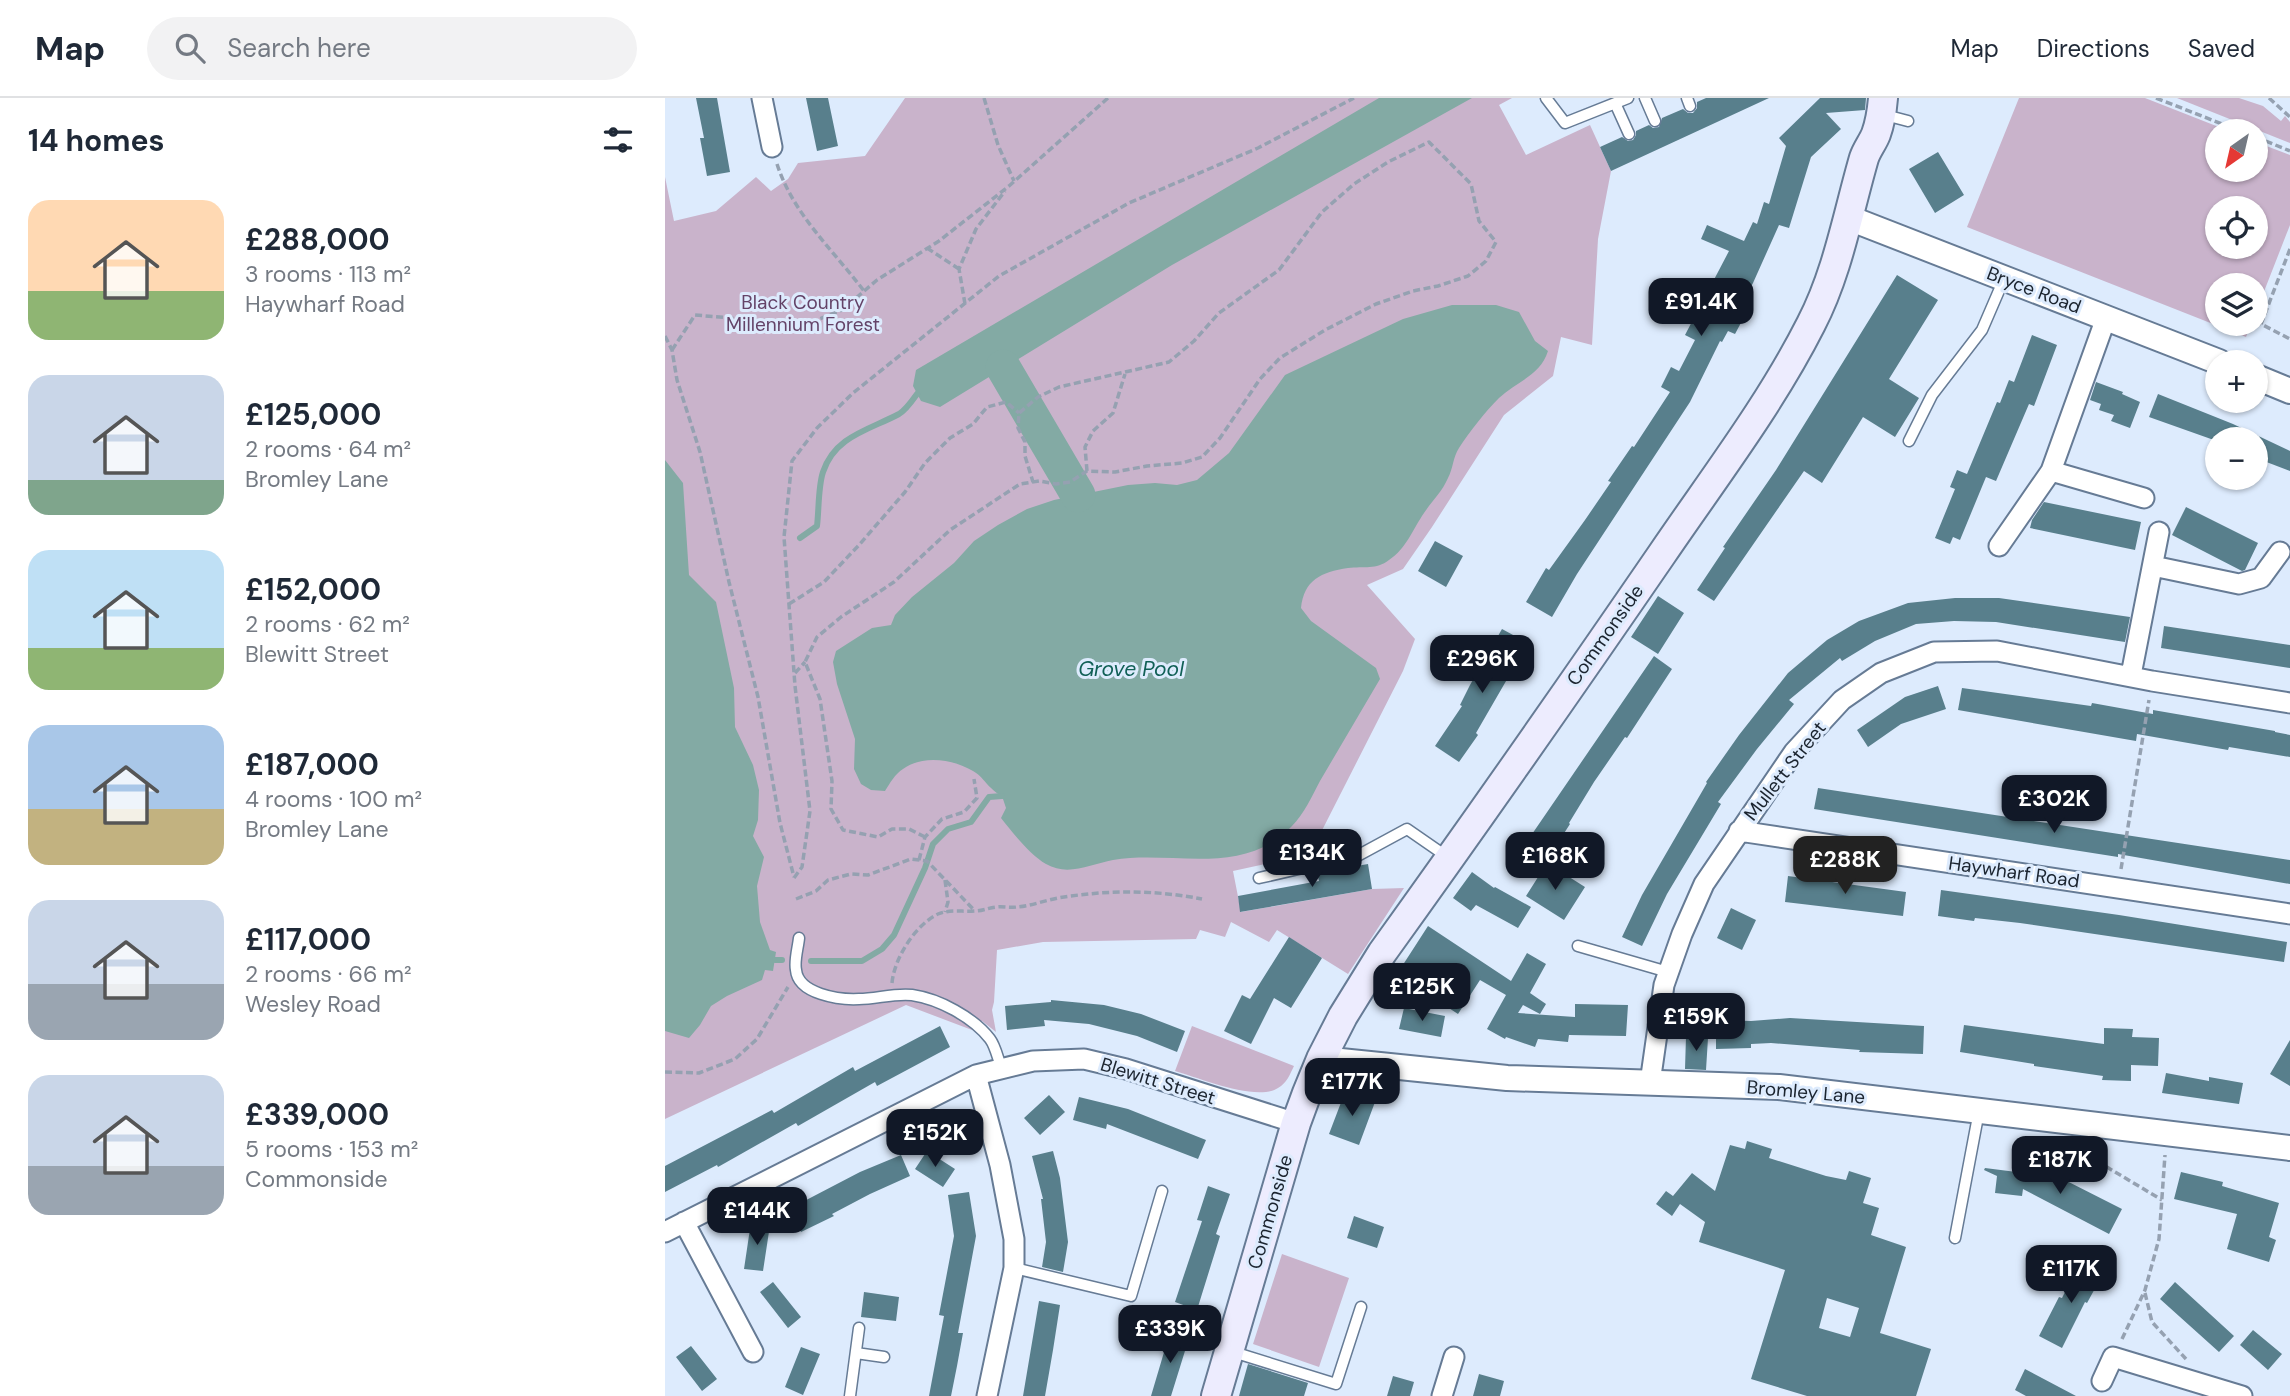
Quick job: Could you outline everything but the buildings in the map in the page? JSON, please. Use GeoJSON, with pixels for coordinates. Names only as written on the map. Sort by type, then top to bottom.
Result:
{"type":"FeatureCollection","features":[{"type":"Feature","properties":{"kind":"main road","name":"Commonside"},"geometry":{"type":"LineString","coordinates":[[1216,1396],[1296,1123],[1321,1059],[1343,1016],[1369,973],[1744,435],[1812,323],[1849,218],[1865,154],[1876,135],[1884,108]]}},
{"type":"Feature","properties":{"kind":"street"},"geometry":{"type":"LineString","coordinates":[[762,98],[772,147]]}},
{"type":"Feature","properties":{"kind":"street","name":"Bryce Road"},"geometry":{"type":"LineString","coordinates":[[1849,218],[2205,357]]}},
{"type":"Feature","properties":{"kind":"street"},"geometry":{"type":"LineString","coordinates":[[1999,546],[2050,471],[2106,318]]}},
{"type":"Feature","properties":{"kind":"street"},"geometry":{"type":"LineString","coordinates":[[2268,382],[2290,391]]}},
{"type":"Feature","properties":{"kind":"street"},"geometry":{"type":"LineString","coordinates":[[2050,471],[2144,498]]}},
{"type":"Feature","properties":{"kind":"street"},"geometry":{"type":"LineString","coordinates":[[2131,675],[2159,532]]}},
{"type":"Feature","properties":{"kind":"street"},"geometry":{"type":"LineString","coordinates":[[2153,566],[2239,584],[2261,578],[2280,552]]}},
{"type":"Feature","properties":{"kind":"street","name":"Mullett Street"},"geometry":{"type":"LineString","coordinates":[[1650,1083],[1664,985],[1704,884],[1794,752],[1842,700],[1881,673],[1934,652],[1997,651],[2152,681],[2290,703]]}},
{"type":"Feature","properties":{"kind":"street","name":"Haywharf Road"},"geometry":{"type":"LineString","coordinates":[[1739,831],[2290,914]]}},
{"type":"Feature","properties":{"kind":"street","name":"Blewitt Street"},"geometry":{"type":"LineString","coordinates":[[665,1232],[977,1075],[1033,1061],[1084,1059],[1126,1069],[1296,1123]]}},
{"type":"Feature","properties":{"kind":"street","name":"Bromley Lane"},"geometry":{"type":"LineString","coordinates":[[1321,1059],[1507,1078],[1779,1087],[2290,1148]]}},
{"type":"Feature","properties":{"kind":"street"},"geometry":{"type":"LineString","coordinates":[[977,1075],[1000,1165],[1014,1239],[1014,1268],[987,1396]]}},
{"type":"Feature","properties":{"kind":"street"},"geometry":{"type":"LineString","coordinates":[[684,1222],[753,1352]]}},
{"type":"Feature","properties":{"kind":"street"},"geometry":{"type":"LineString","coordinates":[[1443,1396],[1454,1357]]}},
{"type":"Feature","properties":{"kind":"street"},"geometry":{"type":"LineString","coordinates":[[2102,1381],[2113,1357],[2242,1396]]}},
{"type":"Feature","properties":{"kind":"lane"},"geometry":{"type":"LineString","coordinates":[[1546,98],[1565,123],[1627,98]]}},
{"type":"Feature","properties":{"kind":"lane"},"geometry":{"type":"LineString","coordinates":[[1598,98],[1602,108]]}},
{"type":"Feature","properties":{"kind":"lane"},"geometry":{"type":"LineString","coordinates":[[1645,98],[1655,121]]}},
{"type":"Feature","properties":{"kind":"lane"},"geometry":{"type":"LineString","coordinates":[[1615,103],[1629,134]]}},
{"type":"Feature","properties":{"kind":"lane"},"geometry":{"type":"LineString","coordinates":[[1909,442],[1932,395],[1982,330],[2004,278]]}},
{"type":"Feature","properties":{"kind":"lane"},"geometry":{"type":"LineString","coordinates":[[1259,878],[1359,855],[1407,829],[1450,859]]}},
{"type":"Feature","properties":{"kind":"lane"},"geometry":{"type":"LineString","coordinates":[[799,938],[795,972],[810,990],[827,996],[858,999],[912,995],[946,1006],[975,1024],[991,1041],[1002,1069]]}},
{"type":"Feature","properties":{"kind":"lane"},"geometry":{"type":"LineString","coordinates":[[1577,946],[1668,972]]}},
{"type":"Feature","properties":{"kind":"lane"},"geometry":{"type":"LineString","coordinates":[[1955,1238],[1979,1110]]}},
{"type":"Feature","properties":{"kind":"lane"},"geometry":{"type":"LineString","coordinates":[[1014,1268],[1131,1296],[1162,1191]]}},
{"type":"Feature","properties":{"kind":"lane"},"geometry":{"type":"LineString","coordinates":[[1334,1396],[1361,1307]]}},
{"type":"Feature","properties":{"kind":"lane"},"geometry":{"type":"LineString","coordinates":[[850,1396],[859,1328]]}},
{"type":"Feature","properties":{"kind":"lane"},"geometry":{"type":"LineString","coordinates":[[1229,1350],[1336,1384]]}},
{"type":"Feature","properties":{"kind":"lane"},"geometry":{"type":"LineString","coordinates":[[856,1353],[884,1357]]}},
{"type":"Feature","properties":{"kind":"path"},"geometry":{"type":"LineString","coordinates":[[983,98],[997,145],[1014,181]]}},
{"type":"Feature","properties":{"kind":"path"},"geometry":{"type":"LineString","coordinates":[[965,304],[959,269],[976,229],[1014,181],[1108,98]]}},
{"type":"Feature","properties":{"kind":"path"},"geometry":{"type":"LineString","coordinates":[[665,336],[672,350],[677,380],[700,452],[758,697],[780,823],[794,878],[802,867],[810,811],[794,674],[784,537],[792,461],[817,428],[853,393],[999,276],[1129,203],[1258,148],[1354,98]]}},
{"type":"Feature","properties":{"kind":"path"},"geometry":{"type":"LineString","coordinates":[[2156,98],[2169,100],[2213,119]]}},
{"type":"Feature","properties":{"kind":"path"},"geometry":{"type":"LineString","coordinates":[[2269,98],[2290,117]]}},
{"type":"Feature","properties":{"kind":"path"},"geometry":{"type":"LineString","coordinates":[[794,674],[805,662],[817,637],[841,617],[894,582],[950,530],[1020,484],[1070,482],[1087,471],[1115,472],[1182,463],[1202,457],[1220,438],[1260,379],[1280,358],[1325,330],[1376,304],[1468,276],[1486,261],[1496,242],[1479,222],[1471,184],[1430,142],[1388,162],[1354,184],[1322,212],[1279,270],[1219,313],[1194,341],[1169,362],[1059,387],[1038,397],[1019,413],[1018,428],[1025,442],[1025,456],[1033,482]]}},
{"type":"Feature","properties":{"kind":"path"},"geometry":{"type":"LineString","coordinates":[[2268,142],[2290,151]]}},
{"type":"Feature","properties":{"kind":"path"},"geometry":{"type":"LineString","coordinates":[[772,147],[783,183],[799,212],[864,291]]}},
{"type":"Feature","properties":{"kind":"path"},"geometry":{"type":"LineString","coordinates":[[672,350],[695,315],[779,322],[814,321],[842,310],[877,280],[927,248],[1009,186]]}},
{"type":"Feature","properties":{"kind":"path"},"geometry":{"type":"LineString","coordinates":[[927,248],[959,269]]}},
{"type":"Feature","properties":{"kind":"path"},"geometry":{"type":"LineString","coordinates":[[2290,249],[2261,324],[2290,339]]}},
{"type":"Feature","properties":{"kind":"path"},"geometry":{"type":"LineString","coordinates":[[1087,471],[1084,447],[1093,431],[1113,413],[1125,373]]}},
{"type":"Feature","properties":{"kind":"path"},"geometry":{"type":"LineString","coordinates":[[789,604],[824,582],[905,492],[925,463],[950,438],[973,424],[987,407],[1006,402],[1019,413]]}},
{"type":"Feature","properties":{"kind":"path"},"geometry":{"type":"LineString","coordinates":[[805,662],[820,699],[832,781],[831,809],[843,830],[879,837],[892,829],[909,829],[925,836]]}},
{"type":"Feature","properties":{"kind":"path"},"geometry":{"type":"LineString","coordinates":[[2118,887],[2152,681]]}},
{"type":"Feature","properties":{"kind":"path"},"geometry":{"type":"LineString","coordinates":[[919,860],[925,836],[942,819],[964,812],[977,798],[974,779]]}},
{"type":"Feature","properties":{"kind":"path"},"geometry":{"type":"LineString","coordinates":[[796,899],[816,891],[828,880],[851,874],[868,876],[911,859],[927,861],[975,911]]}},
{"type":"Feature","properties":{"kind":"path"},"geometry":{"type":"LineString","coordinates":[[944,878],[948,902],[945,912]]}},
{"type":"Feature","properties":{"kind":"path"},"geometry":{"type":"LineString","coordinates":[[892,996],[895,967],[906,948],[920,927],[945,912],[1019,907],[1068,896],[1134,891],[1165,892],[1202,899]]}},
{"type":"Feature","properties":{"kind":"path"},"geometry":{"type":"LineString","coordinates":[[665,1072],[699,1073],[735,1059],[757,1039],[789,987],[795,972]]}},
{"type":"Feature","properties":{"kind":"path"},"geometry":{"type":"LineString","coordinates":[[2113,1357],[2145,1290],[2159,1239],[2166,1133]]}},
{"type":"Feature","properties":{"kind":"path"},"geometry":{"type":"LineString","coordinates":[[2059,1139],[2162,1200]]}},
{"type":"Feature","properties":{"kind":"path"},"geometry":{"type":"LineString","coordinates":[[2145,1290],[2152,1322],[2186,1359]]}},
{"type":"Feature","properties":{"kind":"green space","name":"Black Country Millennium Forest"},"geometry":{"type":"Polygon","coordinates":[[[905,98],[1512,98],[1499,105],[1526,155],[1590,125],[1611,171],[1598,239],[1592,345],[1561,337],[1553,376],[1504,415],[1403,569],[1367,585],[1415,639],[1403,671],[1310,854],[1233,871],[1241,912],[1372,889],[1404,888],[1348,974],[1277,930],[1269,942],[1231,922],[1225,937],[1200,930],[1196,939],[1043,942],[997,950],[992,1010],[996,1032],[982,1021],[972,1030],[906,1005],[665,1119],[665,177],[674,221],[716,211],[756,177],[771,191],[788,179],[798,163],[865,156],[905,98]]]}},
{"type":"Feature","properties":{"kind":"green space"},"geometry":{"type":"Polygon","coordinates":[[[2019,98],[2145,98],[2205,122],[2205,182],[2268,182],[2268,147],[2290,155],[2290,225],[2268,281],[2268,273],[2205,273],[2205,321],[1967,227],[2019,98]]]}},
{"type":"Feature","properties":{"kind":"green space"},"geometry":{"type":"Polygon","coordinates":[[[2177,98],[2239,98],[2263,106],[2281,121],[2285,116],[2290,122],[2290,143],[2268,134],[2268,119],[2230,119],[2177,98]]]}},
{"type":"Feature","properties":{"kind":"green space"},"geometry":{"type":"Polygon","coordinates":[[[1192,1026],[1294,1066],[1281,1086],[1268,1092],[1242,1091],[1175,1071],[1192,1026]]]}},
{"type":"Feature","properties":{"kind":"green space"},"geometry":{"type":"Polygon","coordinates":[[[1282,1254],[1349,1278],[1319,1367],[1253,1344],[1282,1254]]]}},
{"type":"Feature","properties":{"kind":"water"},"geometry":{"type":"Polygon","coordinates":[[[1379,98],[1472,98],[1172,265],[940,407],[921,401],[913,386],[916,370],[1379,98]]]}},
{"type":"Feature","properties":{"kind":"water","name":"Grove Pool"},"geometry":{"type":"Polygon","coordinates":[[[1452,305],[1496,305],[1519,312],[1535,341],[1548,351],[1539,366],[1499,398],[1473,428],[1457,452],[1443,488],[1405,545],[1395,555],[1379,565],[1348,568],[1322,575],[1306,590],[1301,608],[1311,621],[1376,668],[1380,679],[1292,826],[1272,842],[1252,852],[1229,857],[1136,858],[1113,860],[1071,870],[1054,868],[1034,855],[1001,818],[1006,808],[1002,796],[977,773],[965,767],[947,761],[928,760],[900,771],[885,791],[871,790],[861,784],[854,769],[855,739],[837,684],[833,662],[836,651],[872,628],[891,625],[895,615],[912,597],[954,563],[974,541],[998,525],[1027,509],[1054,500],[1128,485],[1177,485],[1197,480],[1229,453],[1285,375],[1403,319],[1452,305]]]}},
{"type":"Feature","properties":{"kind":"water"},"geometry":{"type":"Polygon","coordinates":[[[665,460],[683,483],[689,575],[716,602],[734,688],[735,727],[753,765],[759,790],[758,820],[753,836],[764,857],[757,886],[760,922],[770,950],[776,952],[773,971],[765,970],[762,980],[711,1006],[689,1038],[665,1031],[665,460]]]}},
{"type":"Feature","properties":{"kind":"waterway"},"geometry":{"type":"LineString","coordinates":[[1003,367],[1078,495]]}},
{"type":"Feature","properties":{"kind":"waterway"},"geometry":{"type":"LineString","coordinates":[[800,538],[817,526],[821,478],[828,460],[836,450],[854,436],[902,412],[917,394]]}},
{"type":"Feature","properties":{"kind":"waterway"},"geometry":{"type":"LineString","coordinates":[[811,961],[862,961],[882,949],[894,935],[925,868],[933,844],[948,829],[971,822],[989,797],[1002,796]]}},
{"type":"Feature","properties":{"kind":"waterway"},"geometry":{"type":"LineString","coordinates":[[775,960],[782,960]]}}]}
